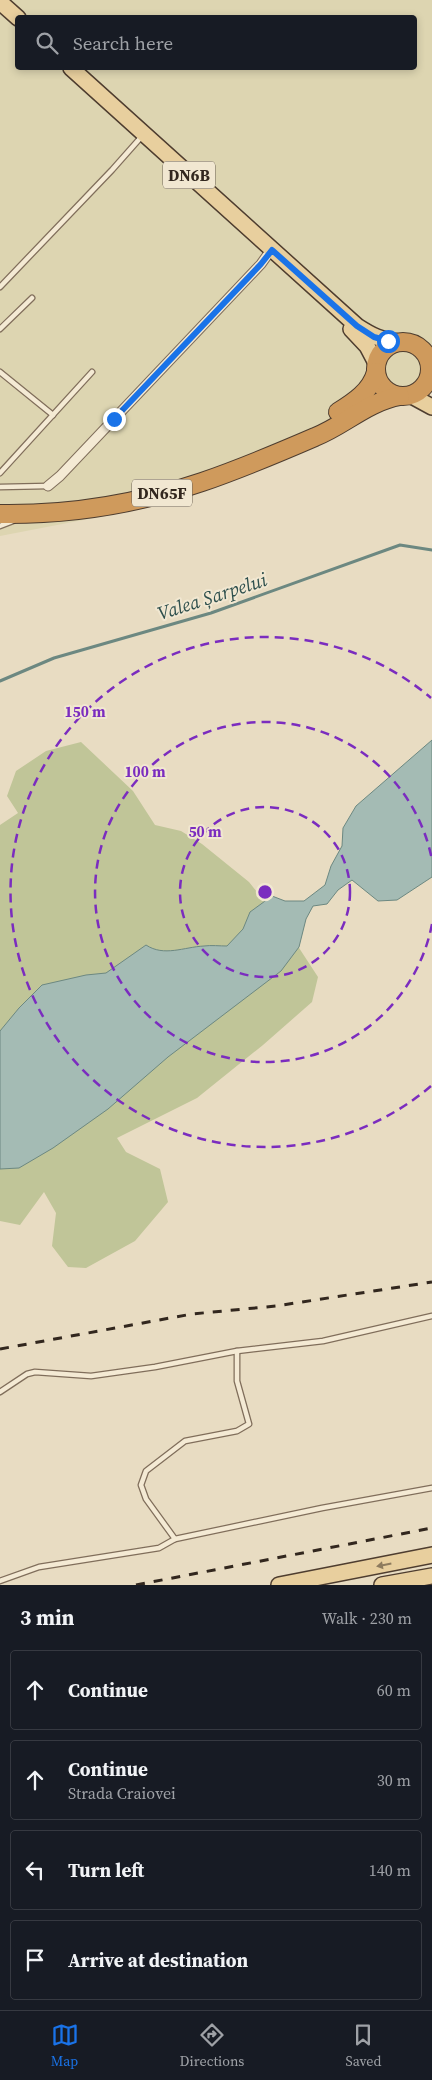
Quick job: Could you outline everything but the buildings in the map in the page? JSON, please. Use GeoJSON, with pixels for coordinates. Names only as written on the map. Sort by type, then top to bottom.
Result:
{"type":"FeatureCollection","features":[{"type":"Feature","properties":{"kind":"highway"},"geometry":{"type":"LineString","coordinates":[[376,367],[381,353],[388,346],[432,336]]}},
{"type":"Feature","properties":{"kind":"highway"},"geometry":{"type":"LineString","coordinates":[[405,396],[418,392],[425,385],[431,372],[427,356],[421,348],[406,343]]}},
{"type":"Feature","properties":{"kind":"highway","name":"DN6B"},"geometry":{"type":"LineString","coordinates":[[376,367],[378,381],[383,388],[391,394],[405,396]]}},
{"type":"Feature","properties":{"kind":"highway","name":"DN65F"},"geometry":{"type":"LineString","coordinates":[[289,447],[316,425],[350,405],[363,394],[372,383],[376,367]]}},
{"type":"Feature","properties":{"kind":"highway","name":"DN65F"},"geometry":{"type":"LineString","coordinates":[[0,514],[55,513],[94,508],[167,492],[201,482],[316,437],[377,402],[405,396]]}},
{"type":"Feature","properties":{"kind":"main road"},"geometry":{"type":"LineString","coordinates":[[0,2],[15,15]]}},
{"type":"Feature","properties":{"kind":"main road","name":"DN6B"},"geometry":{"type":"LineString","coordinates":[[73,70],[272,250],[368,333],[388,341],[406,343]]}},
{"type":"Feature","properties":{"kind":"main road","name":"DN6B"},"geometry":{"type":"LineString","coordinates":[[308,282],[320,298],[361,339],[376,367]]}},
{"type":"Feature","properties":{"kind":"main road","name":"DN6B"},"geometry":{"type":"LineString","coordinates":[[405,396],[432,407]]}},
{"type":"Feature","properties":{"kind":"main road"},"geometry":{"type":"LineString","coordinates":[[280,1585],[432,1555]]}},
{"type":"Feature","properties":{"kind":"main road"},"geometry":{"type":"LineString","coordinates":[[382,1585],[432,1576]]}},
{"type":"Feature","properties":{"kind":"street"},"geometry":{"type":"LineString","coordinates":[[48,486],[146,387],[272,250]]}},
{"type":"Feature","properties":{"kind":"lane"},"geometry":{"type":"LineString","coordinates":[[0,287],[144,135]]}},
{"type":"Feature","properties":{"kind":"lane"},"geometry":{"type":"LineString","coordinates":[[0,329],[32,298]]}},
{"type":"Feature","properties":{"kind":"lane"},"geometry":{"type":"LineString","coordinates":[[0,372],[53,415]]}},
{"type":"Feature","properties":{"kind":"lane"},"geometry":{"type":"LineString","coordinates":[[0,473],[92,372]]}},
{"type":"Feature","properties":{"kind":"lane"},"geometry":{"type":"LineString","coordinates":[[0,487],[48,486]]}},
{"type":"Feature","properties":{"kind":"lane"},"geometry":{"type":"LineString","coordinates":[[0,526],[29,514]]}},
{"type":"Feature","properties":{"kind":"lane"},"geometry":{"type":"LineString","coordinates":[[0,1392],[27,1374],[35,1372],[91,1376],[155,1367],[237,1351],[323,1341],[432,1316]]}},
{"type":"Feature","properties":{"kind":"lane"},"geometry":{"type":"LineString","coordinates":[[175,1539],[146,1498],[141,1485],[146,1472],[184,1442],[238,1431],[249,1424],[237,1381],[237,1351]]}},
{"type":"Feature","properties":{"kind":"lane"},"geometry":{"type":"LineString","coordinates":[[0,1581],[39,1567],[158,1548],[175,1539],[322,1508],[432,1488]]}},
{"type":"Feature","properties":{"kind":"shaded area"},"geometry":{"type":"Polygon","coordinates":[[[0,0],[432,0],[432,377],[405,403],[368,417],[309,449],[166,504],[0,536],[0,0]]]}},
{"type":"Feature","properties":{"kind":"green space"},"geometry":{"type":"Polygon","coordinates":[[[81,742],[133,791],[155,825],[181,831],[202,844],[249,882],[288,931],[318,977],[312,1002],[263,1045],[197,1098],[117,1138],[126,1152],[160,1169],[168,1202],[135,1241],[86,1268],[68,1267],[52,1246],[56,1213],[44,1192],[20,1225],[0,1221],[0,825],[18,813],[7,796],[16,771],[46,751],[81,742]]]}},
{"type":"Feature","properties":{"kind":"water"},"geometry":{"type":"Polygon","coordinates":[[[432,740],[432,877],[397,900],[378,901],[352,880],[338,890],[327,904],[313,906],[306,919],[299,947],[281,971],[168,1057],[108,1109],[53,1148],[19,1168],[0,1169],[0,1031],[42,985],[86,975],[106,973],[146,945],[153,949],[167,951],[207,946],[227,946],[243,929],[250,912],[272,896],[285,901],[304,901],[325,885],[331,866],[342,846],[343,828],[356,806],[432,740]]]}},
{"type":"Feature","properties":{"kind":"waterway","name":"Valea Șarpelui"},"geometry":{"type":"LineString","coordinates":[[0,681],[54,658],[211,613],[400,545],[432,550]]}},
{"type":"Feature","properties":{"kind":"railway"},"geometry":{"type":"LineString","coordinates":[[0,1349],[192,1314],[276,1306],[432,1282]]}},
{"type":"Feature","properties":{"kind":"railway"},"geometry":{"type":"LineString","coordinates":[[136,1585],[432,1528]]}},
{"type":"Feature","properties":{"kind":"route"},"geometry":{"type":"LineString","coordinates":[[114,419],[261,264],[272,250],[357,326],[374,337],[388,341]]}}]}
